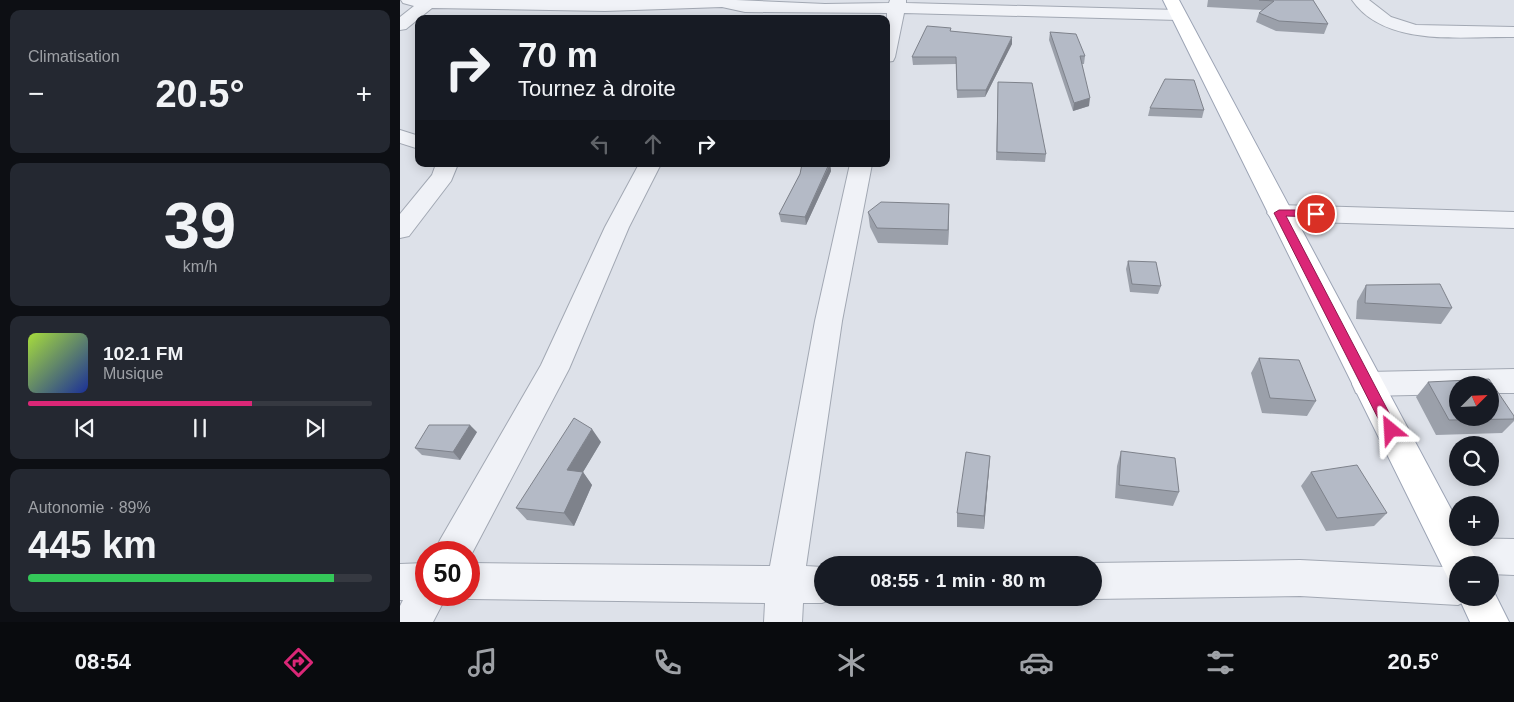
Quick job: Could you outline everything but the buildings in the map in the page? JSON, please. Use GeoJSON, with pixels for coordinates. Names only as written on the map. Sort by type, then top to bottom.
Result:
{"type":"FeatureCollection","features":[{"type":"Feature","properties":{"kind":"main road"},"geometry":{"type":"LineString","coordinates":[[1174,7],[1367,384],[1452,556]]}},
{"type":"Feature","properties":{"kind":"main road"},"geometry":{"type":"LineString","coordinates":[[1482,606],[1490,622]]}},
{"type":"Feature","properties":{"kind":"street"},"geometry":{"type":"LineString","coordinates":[[409,0],[605,6],[722,2],[741,13],[831,14],[897,4],[1174,7]]}},
{"type":"Feature","properties":{"kind":"street"},"geometry":{"type":"LineString","coordinates":[[1360,0],[1375,15],[1402,28],[1514,32]]}},
{"type":"Feature","properties":{"kind":"street"},"geometry":{"type":"LineString","coordinates":[[400,25],[430,1]]}},
{"type":"Feature","properties":{"kind":"street"},"geometry":{"type":"LineString","coordinates":[[890,38],[897,4]]}},
{"type":"Feature","properties":{"kind":"street"},"geometry":{"type":"LineString","coordinates":[[400,136],[415,142]]}},
{"type":"Feature","properties":{"kind":"street"},"geometry":{"type":"LineString","coordinates":[[400,230],[443,176],[446,167]]}},
{"type":"Feature","properties":{"kind":"street"},"geometry":{"type":"LineString","coordinates":[[459,541],[554,368],[617,227],[648,167]]}},
{"type":"Feature","properties":{"kind":"street"},"geometry":{"type":"LineString","coordinates":[[782,622],[785,585],[841,245],[859,181],[861,167]]}},
{"type":"Feature","properties":{"kind":"street"},"geometry":{"type":"LineString","coordinates":[[1279,213],[1514,220]]}},
{"type":"Feature","properties":{"kind":"street"},"geometry":{"type":"LineString","coordinates":[[1367,384],[1514,381]]}},
{"type":"Feature","properties":{"kind":"street"},"geometry":{"type":"LineString","coordinates":[[1499,560],[1514,557]]}},
{"type":"Feature","properties":{"kind":"street"},"geometry":{"type":"LineString","coordinates":[[1102,581],[1300,578],[1449,570]]}},
{"type":"Feature","properties":{"kind":"street"},"geometry":{"type":"LineString","coordinates":[[400,582],[415,581]]}},
{"type":"Feature","properties":{"kind":"street"},"geometry":{"type":"LineString","coordinates":[[480,581],[814,585]]}},
{"type":"Feature","properties":{"kind":"street"},"geometry":{"type":"LineString","coordinates":[[412,622],[421,606]]}},
{"type":"Feature","properties":{"kind":"route"},"geometry":{"type":"LineString","coordinates":[[1316,214],[1279,213],[1391,430]]}}]}
